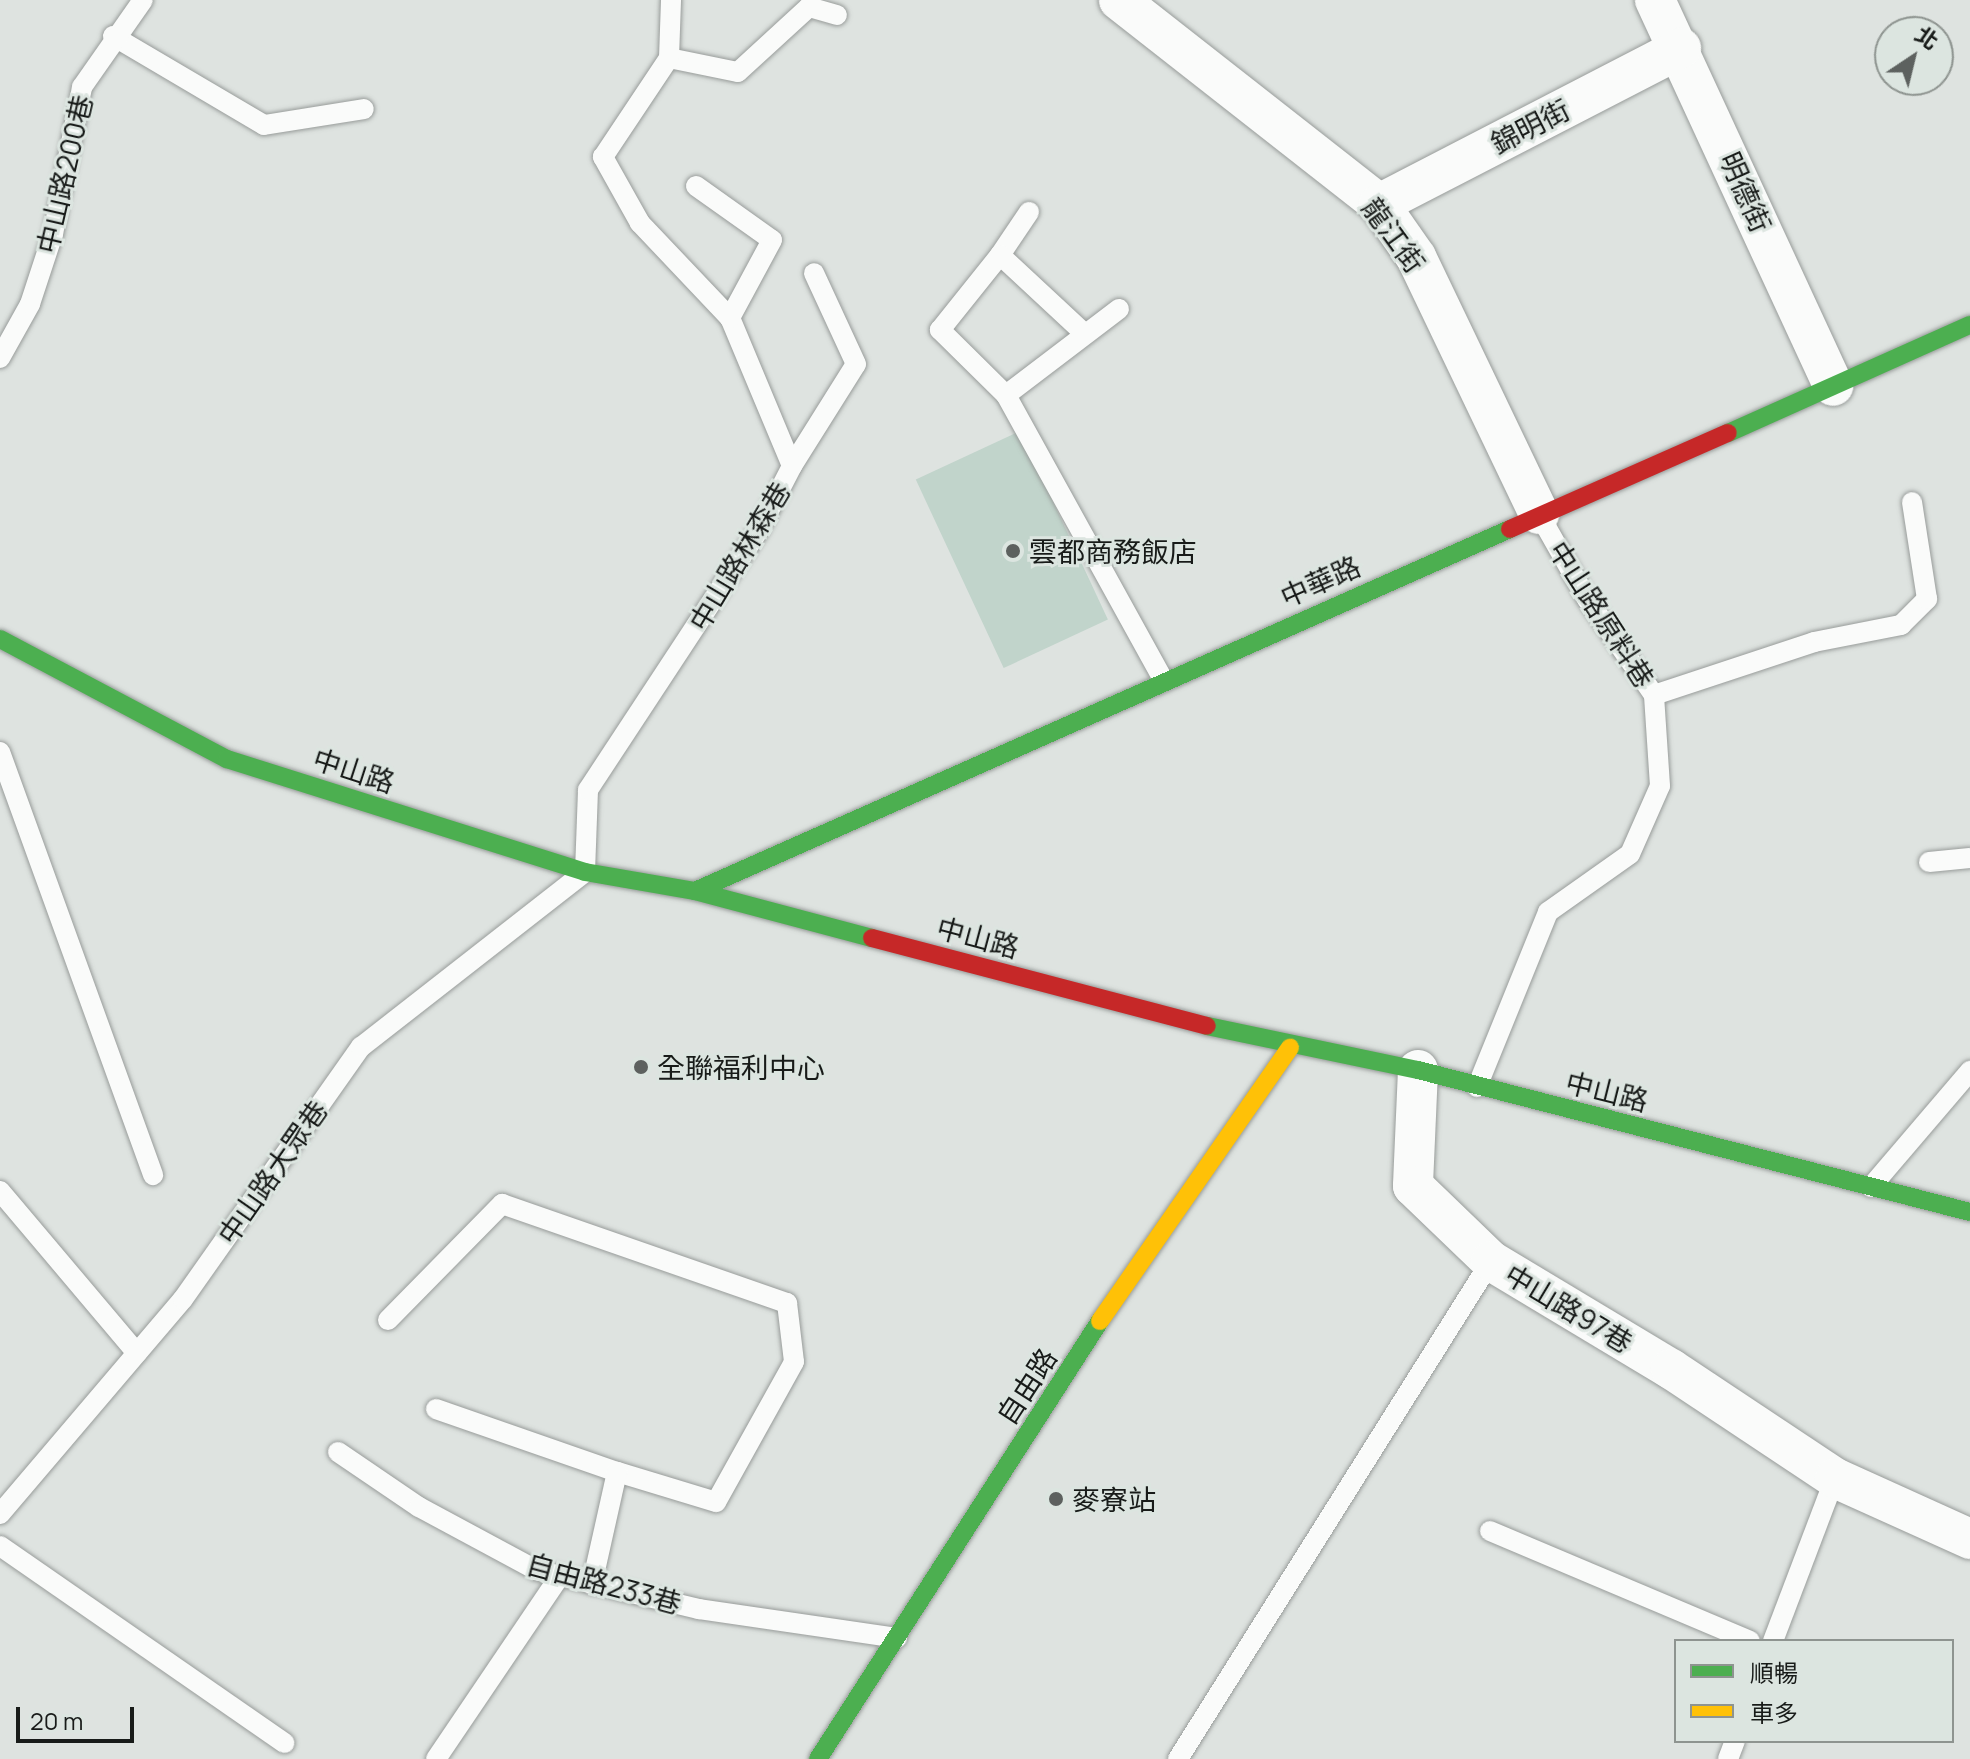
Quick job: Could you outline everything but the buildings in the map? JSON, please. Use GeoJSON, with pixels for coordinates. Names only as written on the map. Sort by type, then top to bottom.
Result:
{"type":"FeatureCollection","features":[{"type":"Feature","properties":{"kind":"street","name":"龍江街"},"geometry":{"type":"LineString","coordinates":[[1119,0],[1379,204],[1416,257],[1539,514]]}},
{"type":"Feature","properties":{"kind":"street","name":"明德街"},"geometry":{"type":"LineString","coordinates":[[1655,0],[1681,48],[1833,386]]}},
{"type":"Feature","properties":{"kind":"street","name":"錦明街"},"geometry":{"type":"LineString","coordinates":[[1379,204],[1681,48]]}},
{"type":"Feature","properties":{"kind":"street","name":"中華路"},"geometry":{"type":"LineString","coordinates":[[695,891],[1970,325]]}},
{"type":"Feature","properties":{"kind":"street","name":"中山路"},"geometry":{"type":"LineString","coordinates":[[0,639],[227,759],[585,872],[695,891],[1290,1048],[1418,1070],[1970,1212]]}},
{"type":"Feature","properties":{"kind":"street","name":"自由路"},"geometry":{"type":"LineString","coordinates":[[818,1759],[1127,1279],[1290,1048]]}},
{"type":"Feature","properties":{"kind":"street","name":"中山路97巷"},"geometry":{"type":"LineString","coordinates":[[1418,1070],[1413,1186],[1491,1261],[1671,1369],[1835,1478],[1970,1539]]}},
{"type":"Feature","properties":{"kind":"lane","name":"中山路200巷"},"geometry":{"type":"LineString","coordinates":[[0,358],[30,304],[53,234],[82,87],[113,36],[143,0]]}},
{"type":"Feature","properties":{"kind":"lane"},"geometry":{"type":"LineString","coordinates":[[671,0],[669,58],[738,72],[809,7],[837,15]]}},
{"type":"Feature","properties":{"kind":"lane"},"geometry":{"type":"LineString","coordinates":[[113,36],[264,125],[364,109]]}},
{"type":"Feature","properties":{"kind":"lane","name":"中山路林森巷"},"geometry":{"type":"LineString","coordinates":[[585,872],[588,790],[759,530],[792,466],[730,318],[640,223],[603,157],[669,58]]}},
{"type":"Feature","properties":{"kind":"lane"},"geometry":{"type":"LineString","coordinates":[[696,186],[772,240],[730,318]]}},
{"type":"Feature","properties":{"kind":"lane"},"geometry":{"type":"LineString","coordinates":[[1029,212],[1000,255],[940,330],[1006,395],[1164,681]]}},
{"type":"Feature","properties":{"kind":"lane"},"geometry":{"type":"LineString","coordinates":[[1000,255],[1085,334]]}},
{"type":"Feature","properties":{"kind":"lane"},"geometry":{"type":"LineString","coordinates":[[792,466],[856,364],[814,273]]}},
{"type":"Feature","properties":{"kind":"lane"},"geometry":{"type":"LineString","coordinates":[[1006,395],[1119,309]]}},
{"type":"Feature","properties":{"kind":"lane"},"geometry":{"type":"LineString","coordinates":[[1654,695],[1814,642],[1901,625],[1927,599],[1912,502]]}},
{"type":"Feature","properties":{"kind":"lane","name":"中山路原料巷"},"geometry":{"type":"LineString","coordinates":[[1477,1087],[1548,912],[1630,854],[1660,786],[1654,695],[1587,599],[1539,514]]}},
{"type":"Feature","properties":{"kind":"lane"},"geometry":{"type":"LineString","coordinates":[[0,752],[153,1175]]}},
{"type":"Feature","properties":{"kind":"lane"},"geometry":{"type":"LineString","coordinates":[[1929,862],[1970,858]]}},
{"type":"Feature","properties":{"kind":"lane","name":"中山路大眾巷"},"geometry":{"type":"LineString","coordinates":[[0,1514],[183,1299],[361,1047],[585,872]]}},
{"type":"Feature","properties":{"kind":"lane"},"geometry":{"type":"LineString","coordinates":[[1871,1187],[1970,1071]]}},
{"type":"Feature","properties":{"kind":"lane"},"geometry":{"type":"LineString","coordinates":[[0,1191],[137,1353]]}},
{"type":"Feature","properties":{"kind":"lane"},"geometry":{"type":"LineString","coordinates":[[388,1320],[502,1204],[787,1303],[794,1362],[716,1502],[617,1472],[436,1409]]}},
{"type":"Feature","properties":{"kind":"lane"},"geometry":{"type":"LineString","coordinates":[[1178,1759],[1491,1261]]}},
{"type":"Feature","properties":{"kind":"lane","name":"自由路233巷"},"geometry":{"type":"LineString","coordinates":[[338,1452],[419,1507],[536,1570],[699,1609],[897,1638]]}},
{"type":"Feature","properties":{"kind":"lane"},"geometry":{"type":"LineString","coordinates":[[592,1584],[617,1472]]}},
{"type":"Feature","properties":{"kind":"lane"},"geometry":{"type":"LineString","coordinates":[[1774,1639],[1835,1478]]}},
{"type":"Feature","properties":{"kind":"lane"},"geometry":{"type":"LineString","coordinates":[[1490,1531],[1745,1639]]}},
{"type":"Feature","properties":{"kind":"lane"},"geometry":{"type":"LineString","coordinates":[[0,1546],[285,1743]]}},
{"type":"Feature","properties":{"kind":"lane"},"geometry":{"type":"LineString","coordinates":[[436,1759],[560,1576]]}},
{"type":"Feature","properties":{"kind":"traffic: fast"},"geometry":{"type":"LineString","coordinates":[[1728,433],[1970,325]]}},
{"type":"Feature","properties":{"kind":"traffic: fast"},"geometry":{"type":"LineString","coordinates":[[695,891],[1510,529]]}},
{"type":"Feature","properties":{"kind":"traffic: fast"},"geometry":{"type":"LineString","coordinates":[[0,639],[227,759],[585,872],[695,891],[872,938]]}},
{"type":"Feature","properties":{"kind":"traffic: fast"},"geometry":{"type":"LineString","coordinates":[[1207,1026],[1418,1070],[1970,1212]]}},
{"type":"Feature","properties":{"kind":"traffic: fast"},"geometry":{"type":"LineString","coordinates":[[818,1759],[1100,1321]]}},
{"type":"Feature","properties":{"kind":"traffic: slow"},"geometry":{"type":"LineString","coordinates":[[1100,1321],[1290,1048]]}},
{"type":"Feature","properties":{"kind":"traffic: jam"},"geometry":{"type":"LineString","coordinates":[[1510,529],[1728,433]]}},
{"type":"Feature","properties":{"kind":"traffic: jam"},"geometry":{"type":"LineString","coordinates":[[872,938],[1207,1026]]}},
{"type":"Feature","properties":{"kind":"place","name":"雲都商務飯店"},"geometry":{"type":"Point","coordinates":[1013,551]}},
{"type":"Feature","properties":{"kind":"place","name":"全聯福利中心"},"geometry":{"type":"Point","coordinates":[641,1067]}},
{"type":"Feature","properties":{"kind":"place","name":"麥寮站"},"geometry":{"type":"Point","coordinates":[1056,1499]}}]}
